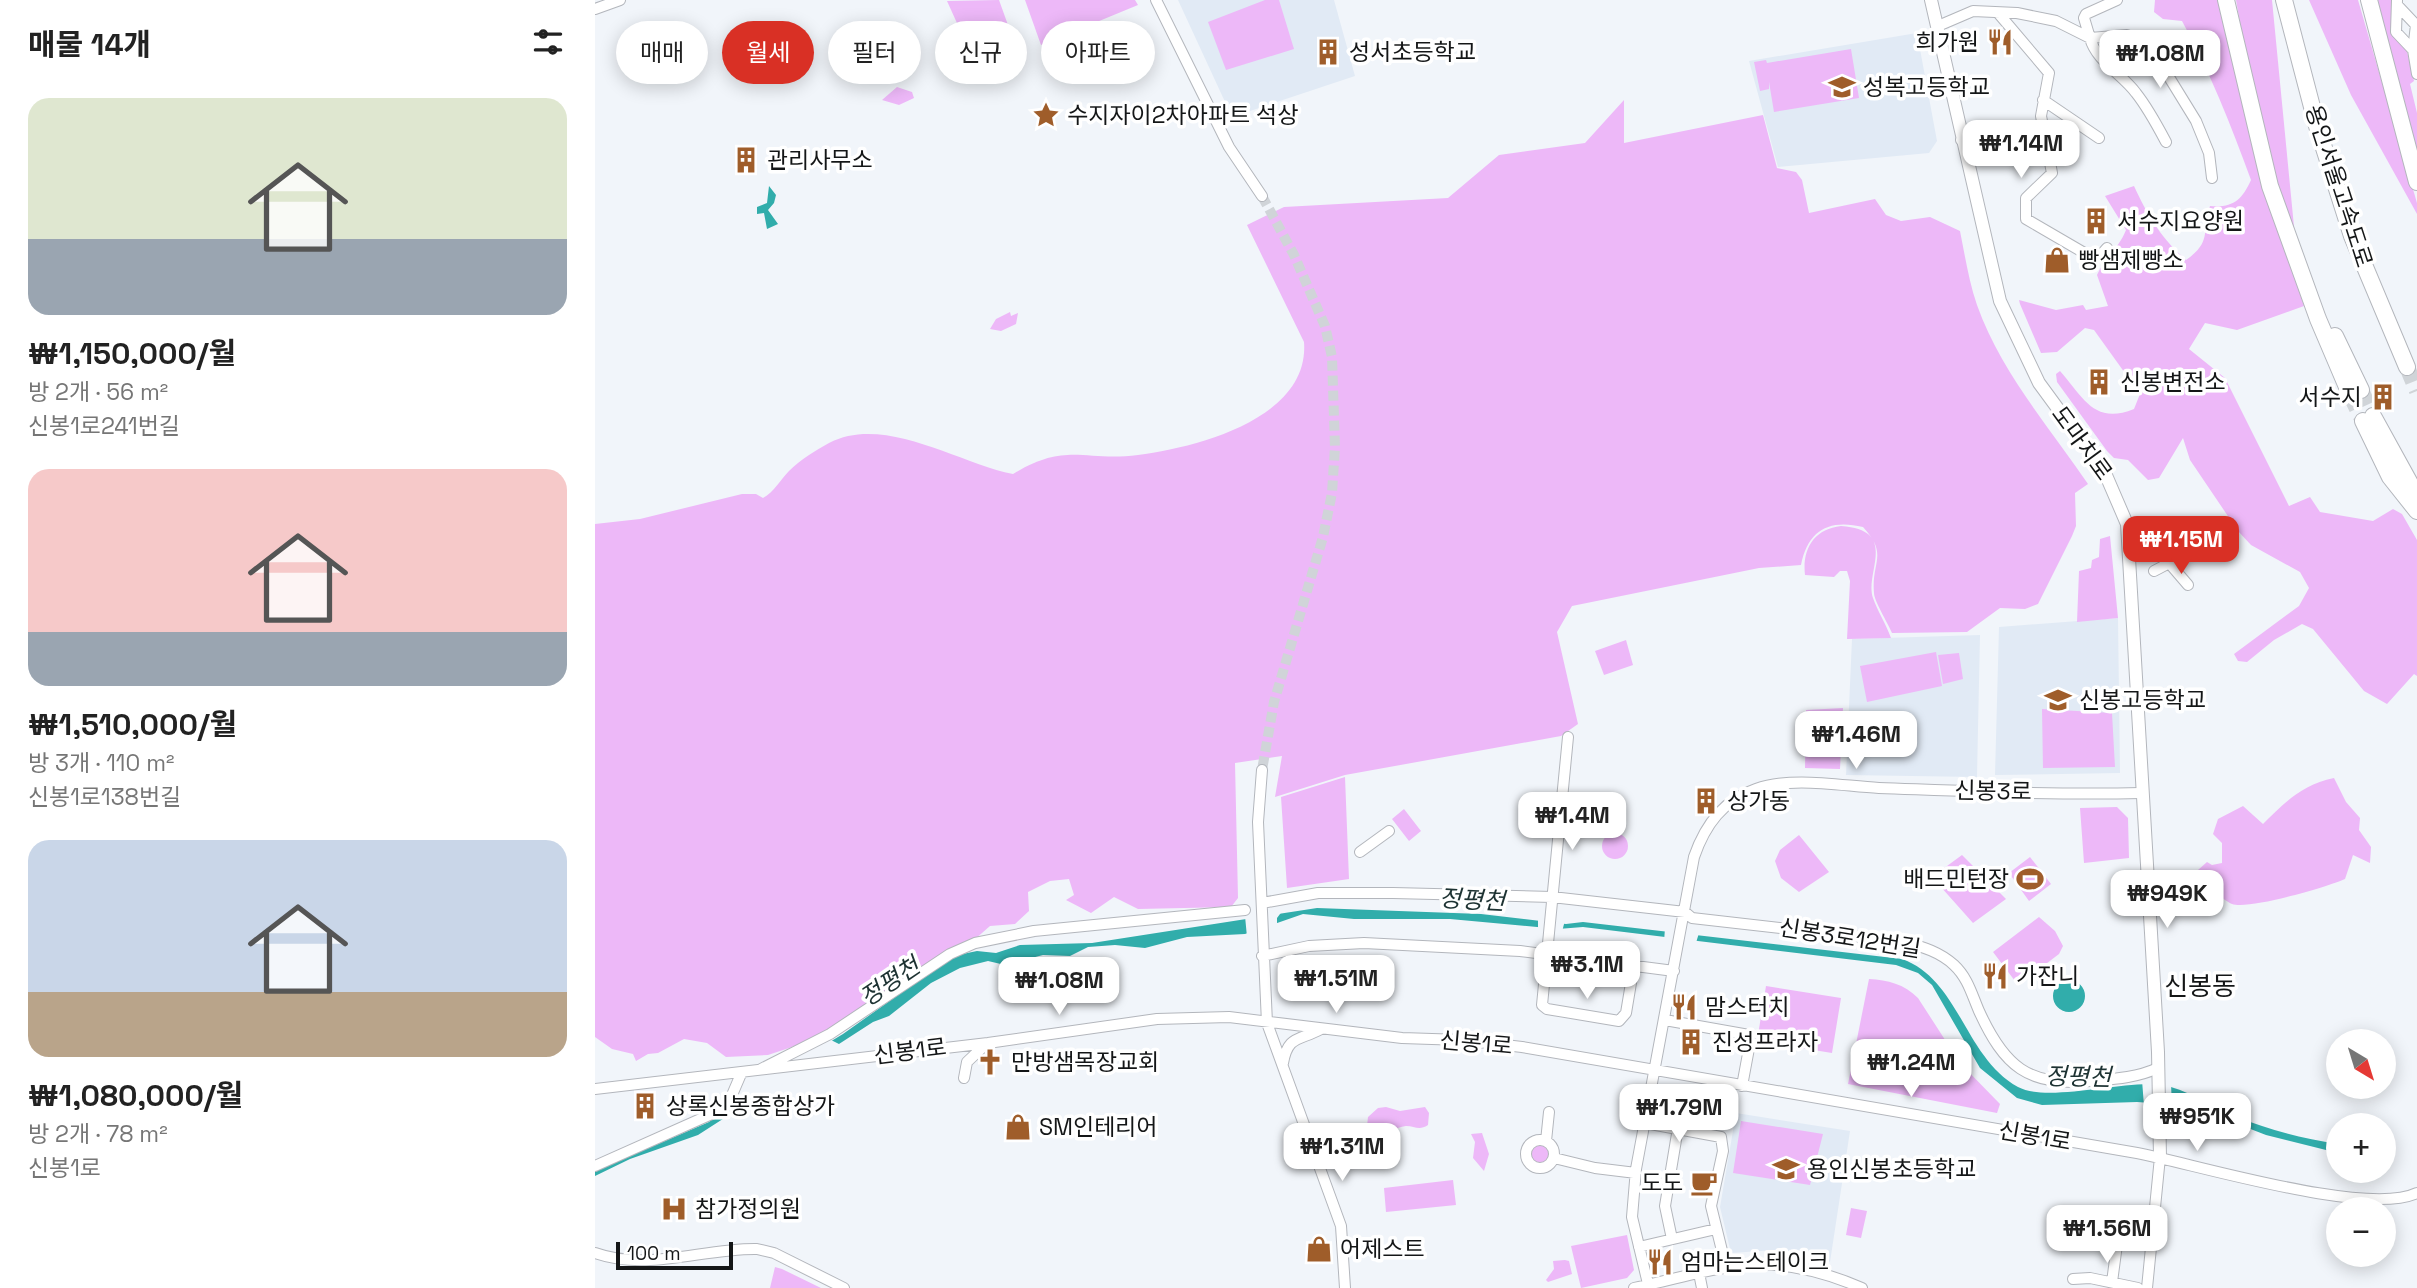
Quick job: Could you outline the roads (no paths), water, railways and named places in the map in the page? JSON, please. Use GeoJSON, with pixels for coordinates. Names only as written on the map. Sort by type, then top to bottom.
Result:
{"type":"FeatureCollection","features":[{"type":"Feature","properties":{"kind":"highway"},"geometry":{"type":"LineString","coordinates":[[2228,0],[2270,186],[2318,319],[2356,392]]}},
{"type":"Feature","properties":{"kind":"highway","name":"용인서울고속도로"},"geometry":{"type":"LineString","coordinates":[[2284,0],[2317,126],[2352,236],[2410,365],[2344,188],[2303,44],[2296,0]]}},
{"type":"Feature","properties":{"kind":"highway"},"geometry":{"type":"LineString","coordinates":[[2366,0],[2417,182]]}},
{"type":"Feature","properties":{"kind":"highway"},"geometry":{"type":"LineString","coordinates":[[2417,496],[2368,419],[2390,477],[2417,511]]}},
{"type":"Feature","properties":{"kind":"main road","name":"도마치로"},"geometry":{"type":"LineString","coordinates":[[1931,0],[1996,289],[2011,329],[2039,383],[2105,473],[2127,524],[2158,1070],[2160,1157]]}},
{"type":"Feature","properties":{"kind":"street"},"geometry":{"type":"LineString","coordinates":[[595,9],[620,0]]}},
{"type":"Feature","properties":{"kind":"street"},"geometry":{"type":"LineString","coordinates":[[1156,0],[1229,147],[1262,196]]}},
{"type":"Feature","properties":{"kind":"street"},"geometry":{"type":"LineString","coordinates":[[1994,0],[1994,13],[2048,69],[2041,116],[2052,173],[2027,198],[2026,219],[2093,258],[2099,257],[2107,248]]}},
{"type":"Feature","properties":{"kind":"street"},"geometry":{"type":"LineString","coordinates":[[2117,0],[2086,13],[2084,18],[2093,50],[2134,90],[2150,111],[2166,142]]}},
{"type":"Feature","properties":{"kind":"street"},"geometry":{"type":"LineString","coordinates":[[2397,3],[2403,19],[2416,25],[2409,37],[2417,74]]}},
{"type":"Feature","properties":{"kind":"street"},"geometry":{"type":"LineString","coordinates":[[1938,26],[1962,14],[2017,13],[2056,21],[2090,38],[2127,34],[2148,43],[2196,121],[2209,153],[2212,178]]}},
{"type":"Feature","properties":{"kind":"street"},"geometry":{"type":"LineString","coordinates":[[2403,19],[2396,32],[2409,37]]}},
{"type":"Feature","properties":{"kind":"street"},"geometry":{"type":"LineString","coordinates":[[2043,100],[2099,138]]}},
{"type":"Feature","properties":{"kind":"street"},"geometry":{"type":"LineString","coordinates":[[1962,140],[1997,152],[2014,150]]}},
{"type":"Feature","properties":{"kind":"street"},"geometry":{"type":"LineString","coordinates":[[2154,571],[2171,564],[2190,540],[2198,540],[2205,548]]}},
{"type":"Feature","properties":{"kind":"street"},"geometry":{"type":"LineString","coordinates":[[2171,564],[2188,585]]}},
{"type":"Feature","properties":{"kind":"street"},"geometry":{"type":"LineString","coordinates":[[1568,737],[1542,995],[1543,1007],[1615,1022],[1626,1015],[1634,965]]}},
{"type":"Feature","properties":{"kind":"street"},"geometry":{"type":"LineString","coordinates":[[1262,770],[1258,822],[1267,1023],[1341,1226],[1345,1288]]}},
{"type":"Feature","properties":{"kind":"street","name":"신봉3로"},"geometry":{"type":"LineString","coordinates":[[1675,971],[1694,857],[1704,831],[1722,808],[1757,789],[1797,783],[1983,792],[2141,793]]}},
{"type":"Feature","properties":{"kind":"street"},"geometry":{"type":"LineString","coordinates":[[1360,852],[1389,831]]}},
{"type":"Feature","properties":{"kind":"street","name":"신봉3로12번길"},"geometry":{"type":"LineString","coordinates":[[1262,905],[1332,892],[1551,902],[1892,941],[1932,950],[1961,973],[1991,1036],[2016,1069],[2052,1083],[2139,1077],[2158,1070]]}},
{"type":"Feature","properties":{"kind":"street"},"geometry":{"type":"LineString","coordinates":[[595,1166],[714,1113],[729,1102],[748,1073],[830,1034],[950,954],[975,943],[1034,931],[1245,910]]}},
{"type":"Feature","properties":{"kind":"street"},"geometry":{"type":"LineString","coordinates":[[1262,956],[1309,946],[1353,943],[1548,950],[1675,971],[1636,1173],[1632,1217],[1648,1286]]}},
{"type":"Feature","properties":{"kind":"street","name":"신봉1로"},"geometry":{"type":"LineString","coordinates":[[595,1089],[853,1060],[1157,1019],[1229,1017],[1402,1038],[1462,1040],[1522,1047],[2160,1157],[2225,1176],[2369,1198],[2404,1197],[2417,1193]]}},
{"type":"Feature","properties":{"kind":"street"},"geometry":{"type":"LineString","coordinates":[[1665,1020],[1749,1035],[1742,1086]]}},
{"type":"Feature","properties":{"kind":"street"},"geometry":{"type":"LineString","coordinates":[[1282,1066],[1287,1045],[1321,1029]]}},
{"type":"Feature","properties":{"kind":"street"},"geometry":{"type":"LineString","coordinates":[[964,1078],[967,1062],[988,1043]]}},
{"type":"Feature","properties":{"kind":"street"},"geometry":{"type":"LineString","coordinates":[[1546,1141],[1549,1112]]}},
{"type":"Feature","properties":{"kind":"street"},"geometry":{"type":"LineString","coordinates":[[1645,1123],[1721,1137],[1724,1143],[1711,1206],[1726,1267]]}},
{"type":"Feature","properties":{"kind":"street"},"geometry":{"type":"LineString","coordinates":[[1672,1239],[1665,1206],[1678,1128]]}},
{"type":"Feature","properties":{"kind":"street"},"geometry":{"type":"LineString","coordinates":[[1546,1141],[1554,1149],[1554,1158],[1544,1168],[1534,1167],[1527,1160],[1526,1150],[1531,1143],[1546,1141]]}},
{"type":"Feature","properties":{"kind":"street"},"geometry":{"type":"LineString","coordinates":[[2147,1288],[2160,1157]]}},
{"type":"Feature","properties":{"kind":"street"},"geometry":{"type":"LineString","coordinates":[[1554,1158],[1591,1168],[1636,1173]]}},
{"type":"Feature","properties":{"kind":"street"},"geometry":{"type":"LineString","coordinates":[[1639,1247],[1716,1229]]}},
{"type":"Feature","properties":{"kind":"street"},"geometry":{"type":"LineString","coordinates":[[2112,1282],[2118,1237]]}},
{"type":"Feature","properties":{"kind":"street"},"geometry":{"type":"LineString","coordinates":[[595,1253],[624,1259],[648,1260],[757,1249],[774,1253],[844,1288]]}},
{"type":"Feature","properties":{"kind":"street"},"geometry":{"type":"LineString","coordinates":[[1634,1288],[1726,1267],[1773,1263],[1806,1267],[1862,1288]]}},
{"type":"Feature","properties":{"kind":"street"},"geometry":{"type":"LineString","coordinates":[[1699,1273],[1702,1288]]}},
{"type":"Feature","properties":{"kind":"street"},"geometry":{"type":"LineString","coordinates":[[2073,1279],[2112,1282],[2139,1288]]}},
{"type":"Feature","properties":{"kind":"water"},"geometry":{"type":"Polygon","coordinates":[[[769,186],[776,195],[768,210],[778,224],[767,229],[764,213],[757,214],[757,207],[767,203],[769,186]]]}},
{"type":"Feature","properties":{"kind":"water","name":"정평천"},"geometry":{"type":"Polygon","coordinates":[[[1317,908],[1481,914],[1566,924],[1583,922],[1902,959],[1921,969],[1937,984],[1985,1057],[2000,1074],[2018,1087],[2048,1093],[2127,1085],[2161,1085],[2189,1094],[2260,1125],[2326,1142],[2326,1150],[2266,1135],[2191,1106],[2137,1102],[2042,1105],[2017,1098],[1980,1068],[1932,985],[1918,973],[1896,965],[1583,927],[1558,929],[1450,919],[1354,919],[1303,914],[1245,934],[1187,937],[1145,948],[1115,945],[1088,947],[1070,956],[1043,955],[1005,965],[988,961],[960,968],[931,983],[889,1016],[873,1022],[698,1135],[630,1159],[595,1176],[595,1171],[709,1122],[730,1102],[843,1034],[953,956],[977,951],[996,953],[1020,945],[1092,943],[1317,908]]]}},
{"type":"Feature","properties":{"kind":"water"},"geometry":{"type":"Polygon","coordinates":[[[2069,980],[2080,985],[2085,996],[2080,1007],[2069,1012],[2058,1007],[2053,996],[2058,985],[2069,980]]]}},
{"type":"Feature","properties":{"kind":"tunnel"},"geometry":{"type":"LineString","coordinates":[[1262,196],[1294,255],[1325,326],[1332,357],[1335,447],[1332,493],[1323,537],[1274,702],[1262,770]]}},
{"type":"Feature","properties":{"kind":"tunnel"},"geometry":{"type":"LineString","coordinates":[[2407,367],[2417,391]]}},
{"type":"Feature","properties":{"kind":"tunnel"},"geometry":{"type":"LineString","coordinates":[[2361,390],[2373,416]]}},
{"type":"Feature","properties":{"kind":"tunnel"},"geometry":{"type":"LineString","coordinates":[[2350,394],[2363,421]]}},
{"type":"Feature","properties":{"kind":"place","name":"희가원"},"geometry":{"type":"Point","coordinates":[2000,42]}},
{"type":"Feature","properties":{"kind":"place","name":"성서초등학교"},"geometry":{"type":"Point","coordinates":[1328,52]}},
{"type":"Feature","properties":{"kind":"place","name":"성복고등학교"},"geometry":{"type":"Point","coordinates":[1842,87]}},
{"type":"Feature","properties":{"kind":"place","name":"수지자이2차아파트 석상"},"geometry":{"type":"Point","coordinates":[1046,115]}},
{"type":"Feature","properties":{"kind":"place","name":"관리사무소"},"geometry":{"type":"Point","coordinates":[746,160]}},
{"type":"Feature","properties":{"kind":"place","name":"서수지요양원"},"geometry":{"type":"Point","coordinates":[2096,221]}},
{"type":"Feature","properties":{"kind":"place","name":"빵샘제빵소"},"geometry":{"type":"Point","coordinates":[2057,260]}},
{"type":"Feature","properties":{"kind":"place","name":"신봉변전소"},"geometry":{"type":"Point","coordinates":[2099,382]}},
{"type":"Feature","properties":{"kind":"place","name":"서수지"},"geometry":{"type":"Point","coordinates":[2383,397]}},
{"type":"Feature","properties":{"kind":"place","name":"신봉고등학교"},"geometry":{"type":"Point","coordinates":[2058,700]}},
{"type":"Feature","properties":{"kind":"place","name":"상가동"},"geometry":{"type":"Point","coordinates":[1706,801]}},
{"type":"Feature","properties":{"kind":"place","name":"배드민턴장"},"geometry":{"type":"Point","coordinates":[2030,879]}},
{"type":"Feature","properties":{"kind":"place","name":"가잔니"},"geometry":{"type":"Point","coordinates":[1995,976]}},
{"type":"Feature","properties":{"kind":"place","name":"맘스터치"},"geometry":{"type":"Point","coordinates":[1684,1007]}},
{"type":"Feature","properties":{"kind":"place","name":"진성프라자"},"geometry":{"type":"Point","coordinates":[1691,1042]}},
{"type":"Feature","properties":{"kind":"place","name":"만방샘목장교회"},"geometry":{"type":"Point","coordinates":[990,1062]}},
{"type":"Feature","properties":{"kind":"place","name":"상록신봉종합상가"},"geometry":{"type":"Point","coordinates":[645,1106]}},
{"type":"Feature","properties":{"kind":"place","name":"SM인테리어"},"geometry":{"type":"Point","coordinates":[1018,1127]}},
{"type":"Feature","properties":{"kind":"place","name":"용인신봉초등학교"},"geometry":{"type":"Point","coordinates":[1786,1169]}},
{"type":"Feature","properties":{"kind":"place","name":"도도"},"geometry":{"type":"Point","coordinates":[1704,1183]}},
{"type":"Feature","properties":{"kind":"place","name":"참가정의원"},"geometry":{"type":"Point","coordinates":[674,1209]}},
{"type":"Feature","properties":{"kind":"place","name":"어제스트"},"geometry":{"type":"Point","coordinates":[1319,1249]}},
{"type":"Feature","properties":{"kind":"place","name":"엄마는스테이크"},"geometry":{"type":"Point","coordinates":[1660,1262]}},
{"type":"Feature","properties":{"kind":"district","name":"신봉동"},"geometry":{"type":"Point","coordinates":[2200,986]}}]}
